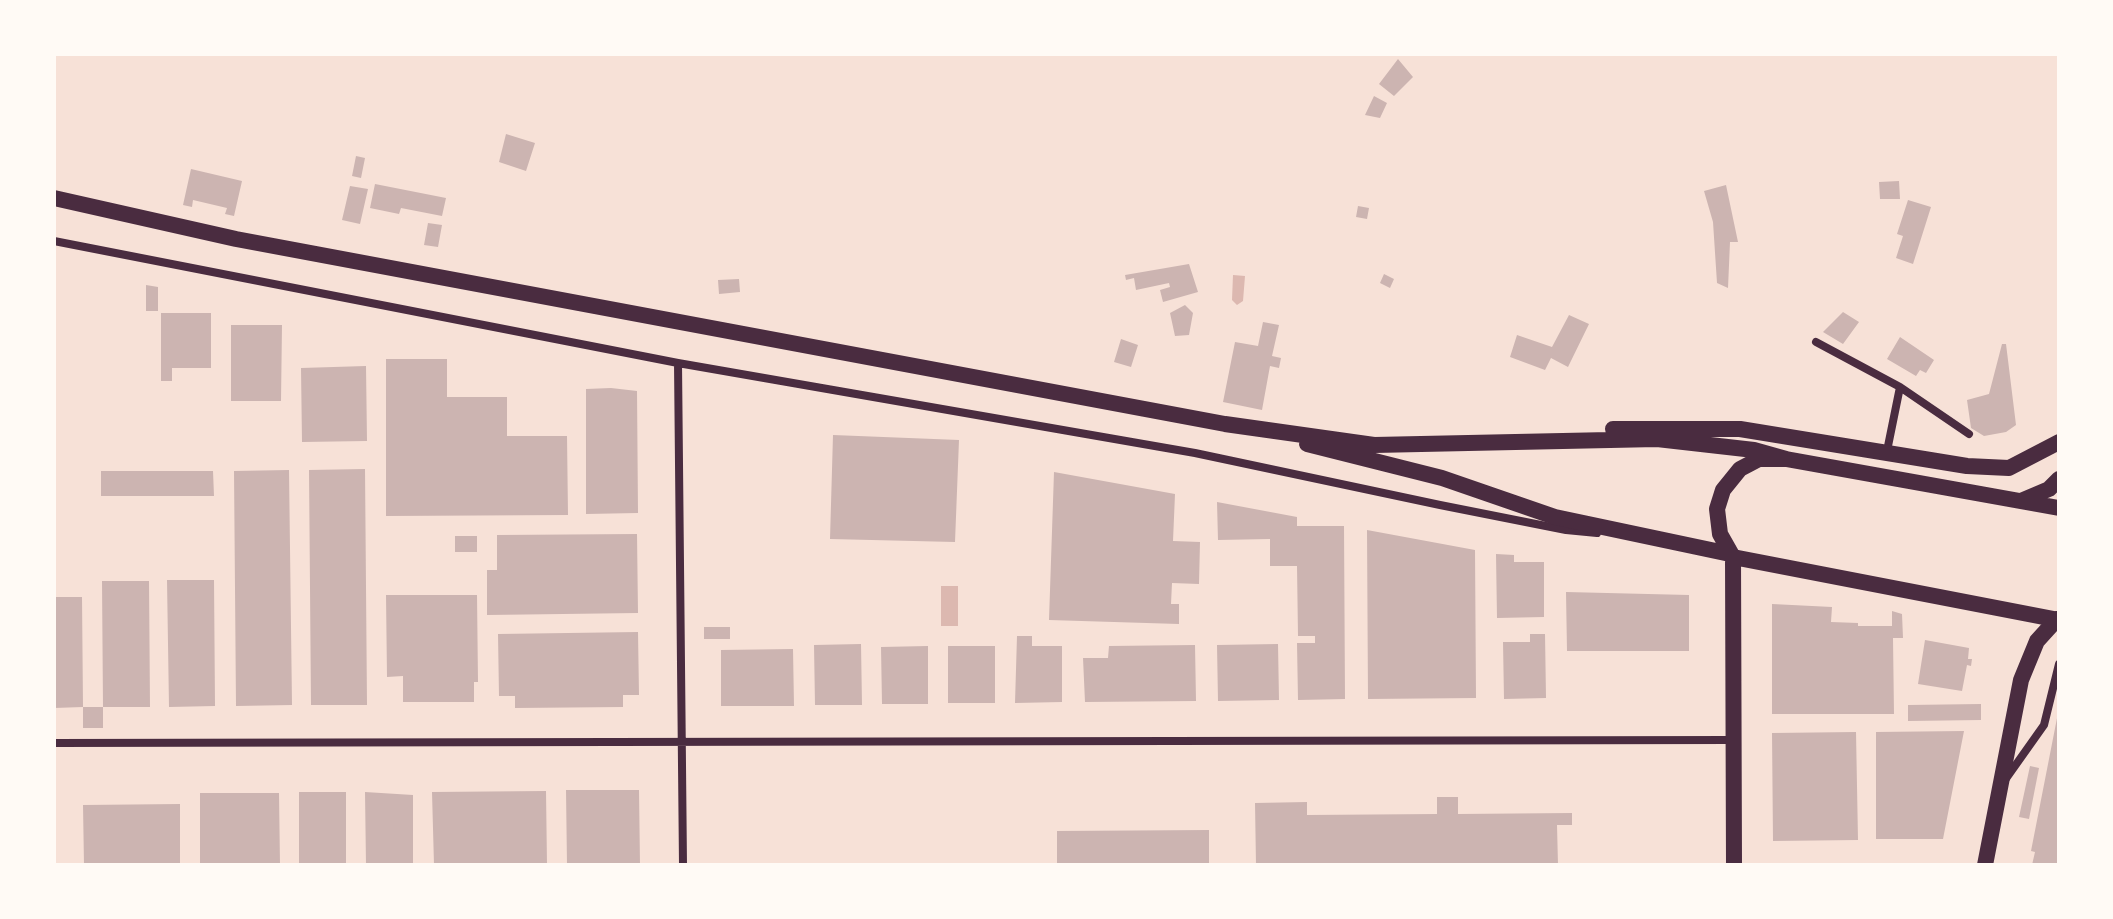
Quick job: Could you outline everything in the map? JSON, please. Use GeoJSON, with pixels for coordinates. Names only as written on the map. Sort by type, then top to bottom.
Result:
{"type":"FeatureCollection","features":[{"type":"Feature","properties":{"kind":"main road"},"geometry":{"type":"LineString","coordinates":[[54,198],[236,239],[1225,424],[1374,445],[1657,439],[1754,450],[1786,459],[2059,508]]}},
{"type":"Feature","properties":{"kind":"main road"},"geometry":{"type":"LineString","coordinates":[[1225,424],[1442,478],[1555,517],[2058,619]]}},
{"type":"Feature","properties":{"kind":"main road"},"geometry":{"type":"LineString","coordinates":[[1548,439],[1610,429],[1740,429],[1967,466],[2009,468],[2059,442]]}},
{"type":"Feature","properties":{"kind":"main road"},"geometry":{"type":"LineString","coordinates":[[1734,865],[1732,555],[1720,534],[1717,509],[1723,490],[1749,463],[1786,459]]}},
{"type":"Feature","properties":{"kind":"main road"},"geometry":{"type":"LineString","coordinates":[[2022,500],[2049,489],[2059,479]]}},
{"type":"Feature","properties":{"kind":"main road"},"geometry":{"type":"LineString","coordinates":[[1985,865],[2027,659],[2045,629],[2058,619]]}},
{"type":"Feature","properties":{"kind":"street"},"geometry":{"type":"LineString","coordinates":[[54,241],[678,363],[1195,453],[1566,530],[1641,536]]}},
{"type":"Feature","properties":{"kind":"street"},"geometry":{"type":"LineString","coordinates":[[1816,342],[1900,387],[1969,434]]}},
{"type":"Feature","properties":{"kind":"street"},"geometry":{"type":"LineString","coordinates":[[678,363],[683,865]]}},
{"type":"Feature","properties":{"kind":"street"},"geometry":{"type":"LineString","coordinates":[[1887,451],[1900,387]]}},
{"type":"Feature","properties":{"kind":"street"},"geometry":{"type":"LineString","coordinates":[[2002,783],[2044,725],[2059,664]]}},
{"type":"Feature","properties":{"kind":"street"},"geometry":{"type":"LineString","coordinates":[[54,743],[1731,740]]}},
{"type":"Feature","properties":{"kind":"shaded area"},"geometry":{"type":"Polygon","coordinates":[[[1233,275],[1245,276],[1243,301],[1237,305],[1232,300],[1233,275]]]}},
{"type":"Feature","properties":{"kind":"shaded area"},"geometry":{"type":"Polygon","coordinates":[[[941,586],[958,586],[958,626],[941,626],[941,586]]]}},
{"type":"Feature","properties":{"kind":"building"},"geometry":{"type":"Polygon","coordinates":[[[1398,59],[1413,77],[1394,96],[1379,84],[1398,59]]]}},
{"type":"Feature","properties":{"kind":"building"},"geometry":{"type":"Polygon","coordinates":[[[1374,96],[1387,103],[1380,118],[1365,115],[1374,96]]]}},
{"type":"Feature","properties":{"kind":"building"},"geometry":{"type":"Polygon","coordinates":[[[506,134],[535,143],[526,171],[499,162],[506,134]]]}},
{"type":"Feature","properties":{"kind":"building"},"geometry":{"type":"Polygon","coordinates":[[[356,156],[365,158],[361,178],[352,176],[356,156]]]}},
{"type":"Feature","properties":{"kind":"building"},"geometry":{"type":"Polygon","coordinates":[[[191,169],[242,181],[234,216],[225,214],[227,208],[193,200],[192,207],[183,205],[191,169]]]}},
{"type":"Feature","properties":{"kind":"building"},"geometry":{"type":"Polygon","coordinates":[[[1899,181],[1900,199],[1880,199],[1879,182],[1899,181]]]}},
{"type":"Feature","properties":{"kind":"building"},"geometry":{"type":"Polygon","coordinates":[[[375,184],[446,198],[442,216],[401,208],[399,214],[370,208],[375,184]]]}},
{"type":"Feature","properties":{"kind":"building"},"geometry":{"type":"Polygon","coordinates":[[[1726,185],[1738,242],[1730,242],[1728,288],[1717,283],[1713,222],[1704,191],[1726,185]]]}},
{"type":"Feature","properties":{"kind":"building"},"geometry":{"type":"Polygon","coordinates":[[[350,186],[368,189],[360,224],[342,220],[350,186]]]}},
{"type":"Feature","properties":{"kind":"building"},"geometry":{"type":"Polygon","coordinates":[[[1908,200],[1931,207],[1913,264],[1896,258],[1903,236],[1897,234],[1908,200]]]}},
{"type":"Feature","properties":{"kind":"building"},"geometry":{"type":"Polygon","coordinates":[[[1358,206],[1369,208],[1367,219],[1356,217],[1358,206]]]}},
{"type":"Feature","properties":{"kind":"building"},"geometry":{"type":"Polygon","coordinates":[[[428,223],[442,225],[438,247],[424,245],[428,223]]]}},
{"type":"Feature","properties":{"kind":"building"},"geometry":{"type":"Polygon","coordinates":[[[1189,264],[1198,292],[1163,302],[1160,290],[1170,287],[1169,283],[1136,290],[1134,278],[1126,280],[1125,275],[1189,264]]]}},
{"type":"Feature","properties":{"kind":"building"},"geometry":{"type":"Polygon","coordinates":[[[1384,274],[1394,279],[1390,288],[1380,283],[1384,274]]]}},
{"type":"Feature","properties":{"kind":"building"},"geometry":{"type":"Polygon","coordinates":[[[739,279],[740,292],[719,294],[718,280],[739,279]]]}},
{"type":"Feature","properties":{"kind":"building"},"geometry":{"type":"Polygon","coordinates":[[[146,285],[158,287],[158,311],[146,311],[146,285]]]}},
{"type":"Feature","properties":{"kind":"building"},"geometry":{"type":"Polygon","coordinates":[[[1185,305],[1193,313],[1189,335],[1175,336],[1170,313],[1185,305]]]}},
{"type":"Feature","properties":{"kind":"building"},"geometry":{"type":"Polygon","coordinates":[[[1843,312],[1859,322],[1843,344],[1823,332],[1843,312]]]}},
{"type":"Feature","properties":{"kind":"building"},"geometry":{"type":"Polygon","coordinates":[[[161,313],[211,313],[211,368],[172,368],[172,381],[161,381],[161,313]]]}},
{"type":"Feature","properties":{"kind":"building"},"geometry":{"type":"Polygon","coordinates":[[[1569,315],[1589,324],[1568,367],[1551,358],[1545,370],[1510,357],[1517,335],[1552,347],[1569,315]]]}},
{"type":"Feature","properties":{"kind":"building"},"geometry":{"type":"Polygon","coordinates":[[[1263,322],[1279,325],[1272,356],[1281,358],[1279,368],[1270,366],[1262,410],[1223,402],[1235,342],[1258,346],[1263,322]]]}},
{"type":"Feature","properties":{"kind":"building"},"geometry":{"type":"Polygon","coordinates":[[[231,325],[282,325],[281,401],[231,401],[231,325]]]}},
{"type":"Feature","properties":{"kind":"building"},"geometry":{"type":"Polygon","coordinates":[[[1900,337],[1934,360],[1926,373],[1920,370],[1916,376],[1887,359],[1900,337]]]}},
{"type":"Feature","properties":{"kind":"building"},"geometry":{"type":"Polygon","coordinates":[[[1121,339],[1138,345],[1131,367],[1114,362],[1121,339]]]}},
{"type":"Feature","properties":{"kind":"building"},"geometry":{"type":"Polygon","coordinates":[[[2002,344],[2006,344],[2016,425],[2006,432],[1984,436],[1971,428],[1967,400],[1989,394],[2002,344]]]}},
{"type":"Feature","properties":{"kind":"building"},"geometry":{"type":"Polygon","coordinates":[[[386,359],[447,359],[447,397],[507,397],[507,436],[567,436],[568,515],[386,516],[386,359]]]}},
{"type":"Feature","properties":{"kind":"building"},"geometry":{"type":"Polygon","coordinates":[[[366,366],[367,441],[302,442],[301,368],[366,366]]]}},
{"type":"Feature","properties":{"kind":"building"},"geometry":{"type":"Polygon","coordinates":[[[586,389],[637,391],[638,513],[586,514],[586,389]]]}},
{"type":"Feature","properties":{"kind":"building"},"geometry":{"type":"Polygon","coordinates":[[[833,435],[959,440],[955,542],[830,539],[833,435]]]}},
{"type":"Feature","properties":{"kind":"building"},"geometry":{"type":"Polygon","coordinates":[[[365,469],[367,705],[311,705],[309,470],[365,469]]]}},
{"type":"Feature","properties":{"kind":"building"},"geometry":{"type":"Polygon","coordinates":[[[289,470],[292,705],[236,706],[234,471],[289,470]]]}},
{"type":"Feature","properties":{"kind":"building"},"geometry":{"type":"Polygon","coordinates":[[[101,471],[213,471],[214,496],[101,496],[101,471]]]}},
{"type":"Feature","properties":{"kind":"building"},"geometry":{"type":"Polygon","coordinates":[[[1054,472],[1175,494],[1173,541],[1200,542],[1199,584],[1172,583],[1171,604],[1179,604],[1179,624],[1049,620],[1054,472]]]}},
{"type":"Feature","properties":{"kind":"building"},"geometry":{"type":"Polygon","coordinates":[[[1217,502],[1297,517],[1297,526],[1344,526],[1345,699],[1298,700],[1297,643],[1315,643],[1315,636],[1298,636],[1297,566],[1270,566],[1270,539],[1218,540],[1217,502]]]}},
{"type":"Feature","properties":{"kind":"building"},"geometry":{"type":"Polygon","coordinates":[[[1367,530],[1475,550],[1476,698],[1368,699],[1367,530]]]}},
{"type":"Feature","properties":{"kind":"building"},"geometry":{"type":"Polygon","coordinates":[[[637,534],[638,613],[487,615],[487,570],[497,570],[497,535],[637,534]]]}},
{"type":"Feature","properties":{"kind":"building"},"geometry":{"type":"Polygon","coordinates":[[[455,536],[477,536],[477,552],[455,552],[455,536]]]}},
{"type":"Feature","properties":{"kind":"building"},"geometry":{"type":"Polygon","coordinates":[[[1496,554],[1514,555],[1514,562],[1544,562],[1544,617],[1497,618],[1496,554]]]}},
{"type":"Feature","properties":{"kind":"building"},"geometry":{"type":"Polygon","coordinates":[[[167,580],[214,580],[215,706],[169,707],[167,580]]]}},
{"type":"Feature","properties":{"kind":"building"},"geometry":{"type":"Polygon","coordinates":[[[102,581],[149,581],[150,707],[103,707],[102,581]]]}},
{"type":"Feature","properties":{"kind":"building"},"geometry":{"type":"Polygon","coordinates":[[[1566,592],[1689,595],[1689,651],[1567,651],[1566,592]]]}},
{"type":"Feature","properties":{"kind":"building"},"geometry":{"type":"Polygon","coordinates":[[[386,595],[477,595],[478,682],[474,682],[474,702],[403,702],[403,676],[387,677],[386,595]]]}},
{"type":"Feature","properties":{"kind":"building"},"geometry":{"type":"Polygon","coordinates":[[[54,597],[82,597],[83,707],[54,708],[54,597]]]}},
{"type":"Feature","properties":{"kind":"building"},"geometry":{"type":"Polygon","coordinates":[[[1772,604],[1832,607],[1831,622],[1858,623],[1858,626],[1892,626],[1892,611],[1902,614],[1903,638],[1893,638],[1894,714],[1772,714],[1772,604]]]}},
{"type":"Feature","properties":{"kind":"building"},"geometry":{"type":"Polygon","coordinates":[[[704,627],[730,627],[730,639],[704,639],[704,627]]]}},
{"type":"Feature","properties":{"kind":"building"},"geometry":{"type":"Polygon","coordinates":[[[638,632],[639,695],[623,695],[623,707],[515,708],[515,696],[499,696],[498,634],[638,632]]]}},
{"type":"Feature","properties":{"kind":"building"},"geometry":{"type":"Polygon","coordinates":[[[1530,634],[1545,634],[1546,698],[1504,699],[1503,642],[1530,642],[1530,634]]]}},
{"type":"Feature","properties":{"kind":"building"},"geometry":{"type":"Polygon","coordinates":[[[1017,636],[1032,636],[1032,646],[1062,646],[1062,702],[1015,703],[1017,636]]]}},
{"type":"Feature","properties":{"kind":"building"},"geometry":{"type":"Polygon","coordinates":[[[1925,640],[1969,648],[1971,666],[1967,665],[1962,691],[1918,684],[1925,640]]]}},
{"type":"Feature","properties":{"kind":"building"},"geometry":{"type":"Polygon","coordinates":[[[861,644],[862,705],[815,705],[814,645],[861,644]]]}},
{"type":"Feature","properties":{"kind":"building"},"geometry":{"type":"Polygon","coordinates":[[[1278,644],[1279,700],[1218,701],[1217,645],[1278,644]]]}},
{"type":"Feature","properties":{"kind":"building"},"geometry":{"type":"Polygon","coordinates":[[[1195,645],[1196,701],[1085,702],[1083,658],[1108,658],[1109,646],[1195,645]]]}},
{"type":"Feature","properties":{"kind":"building"},"geometry":{"type":"Polygon","coordinates":[[[928,646],[928,704],[882,704],[881,647],[928,646]]]}},
{"type":"Feature","properties":{"kind":"building"},"geometry":{"type":"Polygon","coordinates":[[[948,646],[995,646],[995,703],[948,703],[948,646]]]}},
{"type":"Feature","properties":{"kind":"building"},"geometry":{"type":"Polygon","coordinates":[[[793,649],[794,706],[721,706],[721,650],[793,649]]]}},
{"type":"Feature","properties":{"kind":"building"},"geometry":{"type":"Polygon","coordinates":[[[1981,704],[1981,720],[1908,721],[1908,705],[1981,704]]]}},
{"type":"Feature","properties":{"kind":"building"},"geometry":{"type":"Polygon","coordinates":[[[83,707],[103,707],[103,728],[83,728],[83,707]]]}},
{"type":"Feature","properties":{"kind":"building"},"geometry":{"type":"Polygon","coordinates":[[[2058,713],[2059,865],[2032,865],[2035,852],[2031,851],[2058,713]]]}},
{"type":"Feature","properties":{"kind":"building"},"geometry":{"type":"Polygon","coordinates":[[[1964,731],[1943,839],[1876,839],[1876,732],[1964,731]]]}},
{"type":"Feature","properties":{"kind":"building"},"geometry":{"type":"Polygon","coordinates":[[[1856,732],[1858,840],[1773,841],[1772,733],[1856,732]]]}},
{"type":"Feature","properties":{"kind":"building"},"geometry":{"type":"Polygon","coordinates":[[[2030,766],[2039,768],[2029,819],[2019,817],[2030,766]]]}},
{"type":"Feature","properties":{"kind":"building"},"geometry":{"type":"Polygon","coordinates":[[[566,790],[639,790],[640,865],[567,865],[566,790]]]}},
{"type":"Feature","properties":{"kind":"building"},"geometry":{"type":"Polygon","coordinates":[[[546,791],[547,865],[434,865],[432,792],[546,791]]]}},
{"type":"Feature","properties":{"kind":"building"},"geometry":{"type":"Polygon","coordinates":[[[299,792],[346,792],[346,865],[299,865],[299,792]]]}},
{"type":"Feature","properties":{"kind":"building"},"geometry":{"type":"Polygon","coordinates":[[[365,792],[413,795],[413,865],[366,865],[365,792]]]}},
{"type":"Feature","properties":{"kind":"building"},"geometry":{"type":"Polygon","coordinates":[[[200,793],[279,793],[280,865],[200,865],[200,793]]]}},
{"type":"Feature","properties":{"kind":"building"},"geometry":{"type":"Polygon","coordinates":[[[1437,797],[1458,797],[1458,814],[1572,813],[1572,825],[1557,825],[1558,865],[1256,865],[1255,803],[1307,802],[1307,815],[1437,814],[1437,797]]]}},
{"type":"Feature","properties":{"kind":"building"},"geometry":{"type":"Polygon","coordinates":[[[180,804],[180,865],[84,865],[83,805],[180,804]]]}},
{"type":"Feature","properties":{"kind":"building"},"geometry":{"type":"Polygon","coordinates":[[[1209,830],[1209,865],[1057,865],[1057,831],[1209,830]]]}}]}
